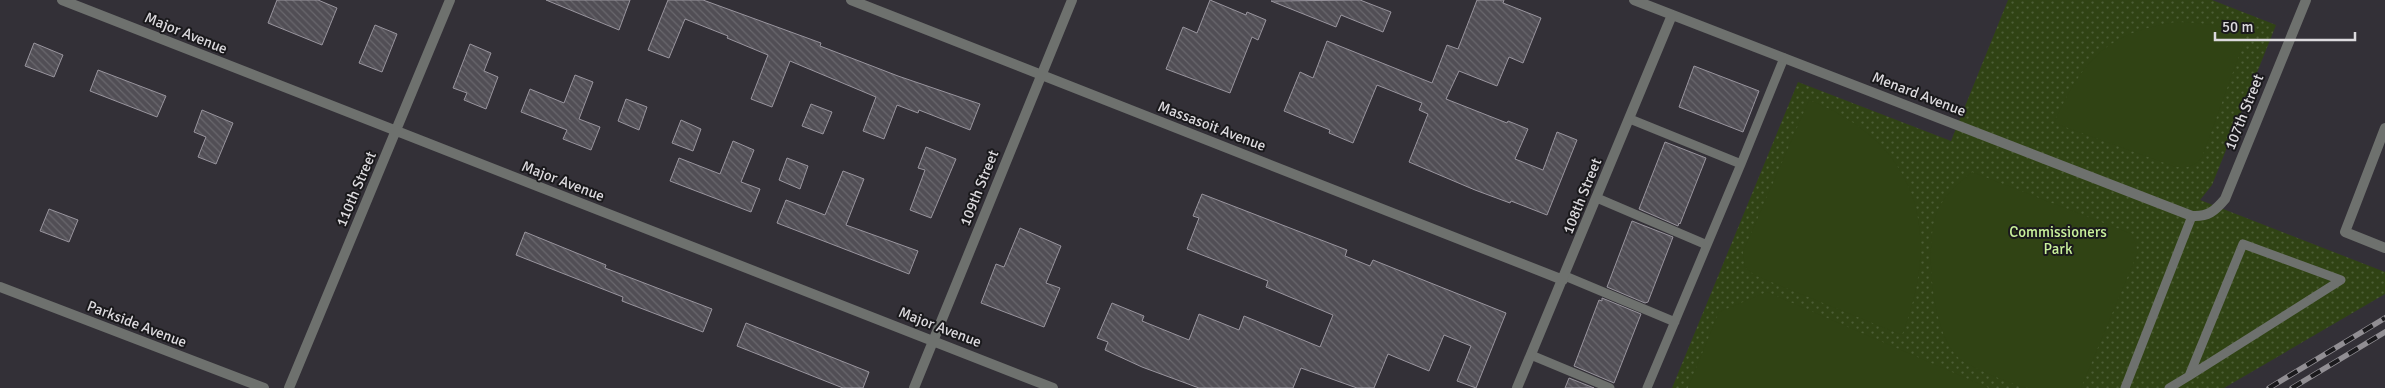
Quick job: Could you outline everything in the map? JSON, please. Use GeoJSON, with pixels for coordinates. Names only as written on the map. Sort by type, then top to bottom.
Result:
{"type":"FeatureCollection","features":[{"type":"Feature","properties":{"kind":"street","name":"Major Avenue"},"geometry":{"type":"LineString","coordinates":[[62,0],[1053,388]]}},
{"type":"Feature","properties":{"kind":"street","name":"110th Street"},"geometry":{"type":"LineString","coordinates":[[289,388],[450,0]]}},
{"type":"Feature","properties":{"kind":"street","name":"Massasoit Avenue"},"geometry":{"type":"LineString","coordinates":[[851,0],[1564,278]]}},
{"type":"Feature","properties":{"kind":"street","name":"109th Street"},"geometry":{"type":"LineString","coordinates":[[914,388],[1072,0]]}},
{"type":"Feature","properties":{"kind":"street","name":"Menard Avenue"},"geometry":{"type":"LineString","coordinates":[[1634,0],[2192,216]]}},
{"type":"Feature","properties":{"kind":"street","name":"107th Street"},"geometry":{"type":"LineString","coordinates":[[2192,216],[2203,216],[2214,212],[2225,199],[2306,0]]}},
{"type":"Feature","properties":{"kind":"street","name":"108th Street"},"geometry":{"type":"LineString","coordinates":[[1517,388],[1672,15]]}},
{"type":"Feature","properties":{"kind":"street"},"geometry":{"type":"LineString","coordinates":[[2385,128],[2345,232],[2385,248]]}},
{"type":"Feature","properties":{"kind":"street","name":"Parkside Avenue"},"geometry":{"type":"LineString","coordinates":[[0,287],[264,388]]}},
{"type":"Feature","properties":{"kind":"lane"},"geometry":{"type":"LineString","coordinates":[[1647,388],[1784,58]]}},
{"type":"Feature","properties":{"kind":"lane"},"geometry":{"type":"LineString","coordinates":[[1630,119],[1741,164]]}},
{"type":"Feature","properties":{"kind":"lane"},"geometry":{"type":"LineString","coordinates":[[1597,198],[1707,245]]}},
{"type":"Feature","properties":{"kind":"lane"},"geometry":{"type":"LineString","coordinates":[[2125,388],[2192,216]]}},
{"type":"Feature","properties":{"kind":"lane"},"geometry":{"type":"LineString","coordinates":[[2169,388],[2189,376],[2341,280],[2242,244],[2189,376]]}},
{"type":"Feature","properties":{"kind":"lane"},"geometry":{"type":"LineString","coordinates":[[1564,278],[1675,322]]}},
{"type":"Feature","properties":{"kind":"lane"},"geometry":{"type":"LineString","coordinates":[[1531,356],[1610,388]]}},
{"type":"Feature","properties":{"kind":"green space","name":"Commissioners Park"},"geometry":{"type":"Polygon","coordinates":[[[2008,0],[2212,0],[2276,25],[2212,185],[2200,200],[2385,272],[2385,294],[2224,388],[1672,388],[1798,82],[1951,141],[2008,0]]]}},
{"type":"Feature","properties":{"kind":"green space"},"geometry":{"type":"Polygon","coordinates":[[[2176,22],[2212,25],[2247,34],[2202,157],[2196,163],[2186,167],[2173,166],[2054,123],[2075,82],[2100,53],[2114,42],[2131,34],[2176,22]]]}},
{"type":"Feature","properties":{"kind":"green space"},"geometry":{"type":"Polygon","coordinates":[[[1809,100],[1846,118],[1875,140],[1897,166],[1912,194],[1919,226],[1920,260],[1914,297],[1902,335],[1754,275],[1745,267],[1743,252],[1809,100]]]}},
{"type":"Feature","properties":{"kind":"green space"},"geometry":{"type":"Polygon","coordinates":[[[1972,172],[2132,234],[2138,252],[2081,388],[2028,388],[2005,381],[1964,362],[1953,351],[1944,335],[1933,292],[1931,246],[1933,227],[1937,212],[1944,200],[1972,172]]]}},
{"type":"Feature","properties":{"kind":"green space"},"geometry":{"type":"Polygon","coordinates":[[[1767,292],[1989,388],[1688,388],[1719,312],[1767,292]]]}},
{"type":"Feature","properties":{"kind":"building"},"geometry":{"type":"Polygon","coordinates":[[[277,0],[318,0],[337,8],[322,45],[268,23],[277,0]]]}},
{"type":"Feature","properties":{"kind":"building"},"geometry":{"type":"Polygon","coordinates":[[[546,0],[630,0],[619,30],[546,0]]]}},
{"type":"Feature","properties":{"kind":"building"},"geometry":{"type":"Polygon","coordinates":[[[668,0],[703,0],[821,43],[820,46],[898,76],[980,104],[970,130],[919,110],[918,113],[897,105],[884,139],[863,131],[876,97],[790,61],[772,107],[751,99],[768,55],[727,38],[728,36],[685,19],[669,58],[648,50],[668,0]]]}},
{"type":"Feature","properties":{"kind":"building"},"geometry":{"type":"Polygon","coordinates":[[[1210,0],[1246,15],[1247,12],[1266,20],[1258,40],[1252,37],[1230,93],[1166,69],[1183,27],[1197,33],[1210,0]]]}},
{"type":"Feature","properties":{"kind":"building"},"geometry":{"type":"Polygon","coordinates":[[[1360,0],[1391,12],[1383,32],[1341,15],[1336,27],[1271,1],[1360,0]]]}},
{"type":"Feature","properties":{"kind":"building"},"geometry":{"type":"Polygon","coordinates":[[[1477,0],[1504,0],[1503,3],[1541,18],[1523,63],[1509,57],[1497,86],[1459,71],[1446,99],[1507,123],[1508,121],[1528,129],[1515,159],[1543,170],[1557,132],[1577,140],[1547,215],[1475,190],[1409,162],[1428,114],[1419,110],[1422,103],[1377,85],[1353,143],[1329,133],[1330,130],[1284,111],[1300,72],[1313,78],[1327,41],[1432,83],[1447,45],[1458,49],[1477,0]]]}},
{"type":"Feature","properties":{"kind":"building"},"geometry":{"type":"Polygon","coordinates":[[[375,25],[397,34],[382,72],[359,63],[375,25]]]}},
{"type":"Feature","properties":{"kind":"building"},"geometry":{"type":"Polygon","coordinates":[[[34,43],[63,55],[54,77],[25,66],[34,43]]]}},
{"type":"Feature","properties":{"kind":"building"},"geometry":{"type":"Polygon","coordinates":[[[470,44],[491,53],[484,71],[498,77],[486,109],[464,100],[467,93],[453,88],[470,44]]]}},
{"type":"Feature","properties":{"kind":"building"},"geometry":{"type":"Polygon","coordinates":[[[1694,66],[1759,91],[1743,132],[1679,107],[1694,66]]]}},
{"type":"Feature","properties":{"kind":"building"},"geometry":{"type":"Polygon","coordinates":[[[98,70],[166,96],[157,117],[90,91],[98,70]]]}},
{"type":"Feature","properties":{"kind":"building"},"geometry":{"type":"Polygon","coordinates":[[[575,75],[593,82],[579,119],[600,127],[591,150],[563,139],[567,130],[521,112],[530,89],[564,103],[575,75]]]}},
{"type":"Feature","properties":{"kind":"building"},"geometry":{"type":"Polygon","coordinates":[[[626,99],[647,107],[639,130],[618,121],[626,99]]]}},
{"type":"Feature","properties":{"kind":"building"},"geometry":{"type":"Polygon","coordinates":[[[811,104],[832,112],[823,134],[802,126],[811,104]]]}},
{"type":"Feature","properties":{"kind":"building"},"geometry":{"type":"Polygon","coordinates":[[[202,110],[233,123],[216,164],[198,157],[206,137],[194,132],[202,110]]]}},
{"type":"Feature","properties":{"kind":"building"},"geometry":{"type":"Polygon","coordinates":[[[681,120],[701,129],[693,151],[672,143],[681,120]]]}},
{"type":"Feature","properties":{"kind":"building"},"geometry":{"type":"Polygon","coordinates":[[[733,141],[754,150],[741,182],[760,189],[751,212],[670,181],[679,158],[720,174],[733,141]]]}},
{"type":"Feature","properties":{"kind":"building"},"geometry":{"type":"Polygon","coordinates":[[[1665,142],[1706,158],[1678,226],[1639,209],[1665,142]]]}},
{"type":"Feature","properties":{"kind":"building"},"geometry":{"type":"Polygon","coordinates":[[[926,147],[956,159],[931,218],[910,210],[925,170],[918,168],[926,147]]]}},
{"type":"Feature","properties":{"kind":"building"},"geometry":{"type":"Polygon","coordinates":[[[787,158],[808,166],[800,189],[779,180],[787,158]]]}},
{"type":"Feature","properties":{"kind":"building"},"geometry":{"type":"Polygon","coordinates":[[[843,171],[864,179],[846,225],[918,251],[909,274],[777,223],[786,200],[825,215],[843,171]]]}},
{"type":"Feature","properties":{"kind":"building"},"geometry":{"type":"Polygon","coordinates":[[[1202,194],[1347,250],[1345,256],[1370,266],[1373,260],[1506,313],[1476,388],[1457,381],[1471,346],[1444,335],[1429,371],[1388,354],[1374,388],[1357,388],[1301,368],[1293,388],[1199,388],[1142,367],[1105,350],[1108,342],[1097,338],[1112,303],[1144,316],[1142,321],[1189,340],[1199,314],[1239,330],[1244,316],[1320,347],[1333,315],[1266,287],[1268,281],[1187,249],[1199,218],[1193,216],[1202,194]]]}},
{"type":"Feature","properties":{"kind":"building"},"geometry":{"type":"Polygon","coordinates":[[[49,209],[78,220],[69,242],[40,231],[49,209]]]}},
{"type":"Feature","properties":{"kind":"building"},"geometry":{"type":"Polygon","coordinates":[[[1632,221],[1673,237],[1648,302],[1645,303],[1607,287],[1632,221]]]}},
{"type":"Feature","properties":{"kind":"building"},"geometry":{"type":"Polygon","coordinates":[[[1020,228],[1061,246],[1046,283],[1060,288],[1044,327],[981,303],[996,264],[1004,267],[1020,228]]]}},
{"type":"Feature","properties":{"kind":"building"},"geometry":{"type":"Polygon","coordinates":[[[525,232],[606,265],[605,268],[712,309],[703,332],[622,301],[623,297],[516,255],[525,232]]]}},
{"type":"Feature","properties":{"kind":"building"},"geometry":{"type":"Polygon","coordinates":[[[1602,298],[1641,314],[1614,383],[1574,366],[1599,300],[1602,301],[1602,298]]]}},
{"type":"Feature","properties":{"kind":"building"},"geometry":{"type":"Polygon","coordinates":[[[746,323],[869,372],[863,388],[843,388],[737,346],[746,323]]]}},
{"type":"Feature","properties":{"kind":"building"},"geometry":{"type":"Polygon","coordinates":[[[1569,378],[1594,388],[1565,388],[1569,378]]]}},
{"type":"Feature","properties":{"kind":"railway"},"geometry":{"type":"LineString","coordinates":[[2269,388],[2385,318]]}},
{"type":"Feature","properties":{"kind":"railway"},"geometry":{"type":"LineString","coordinates":[[2292,388],[2385,332]]}}]}
